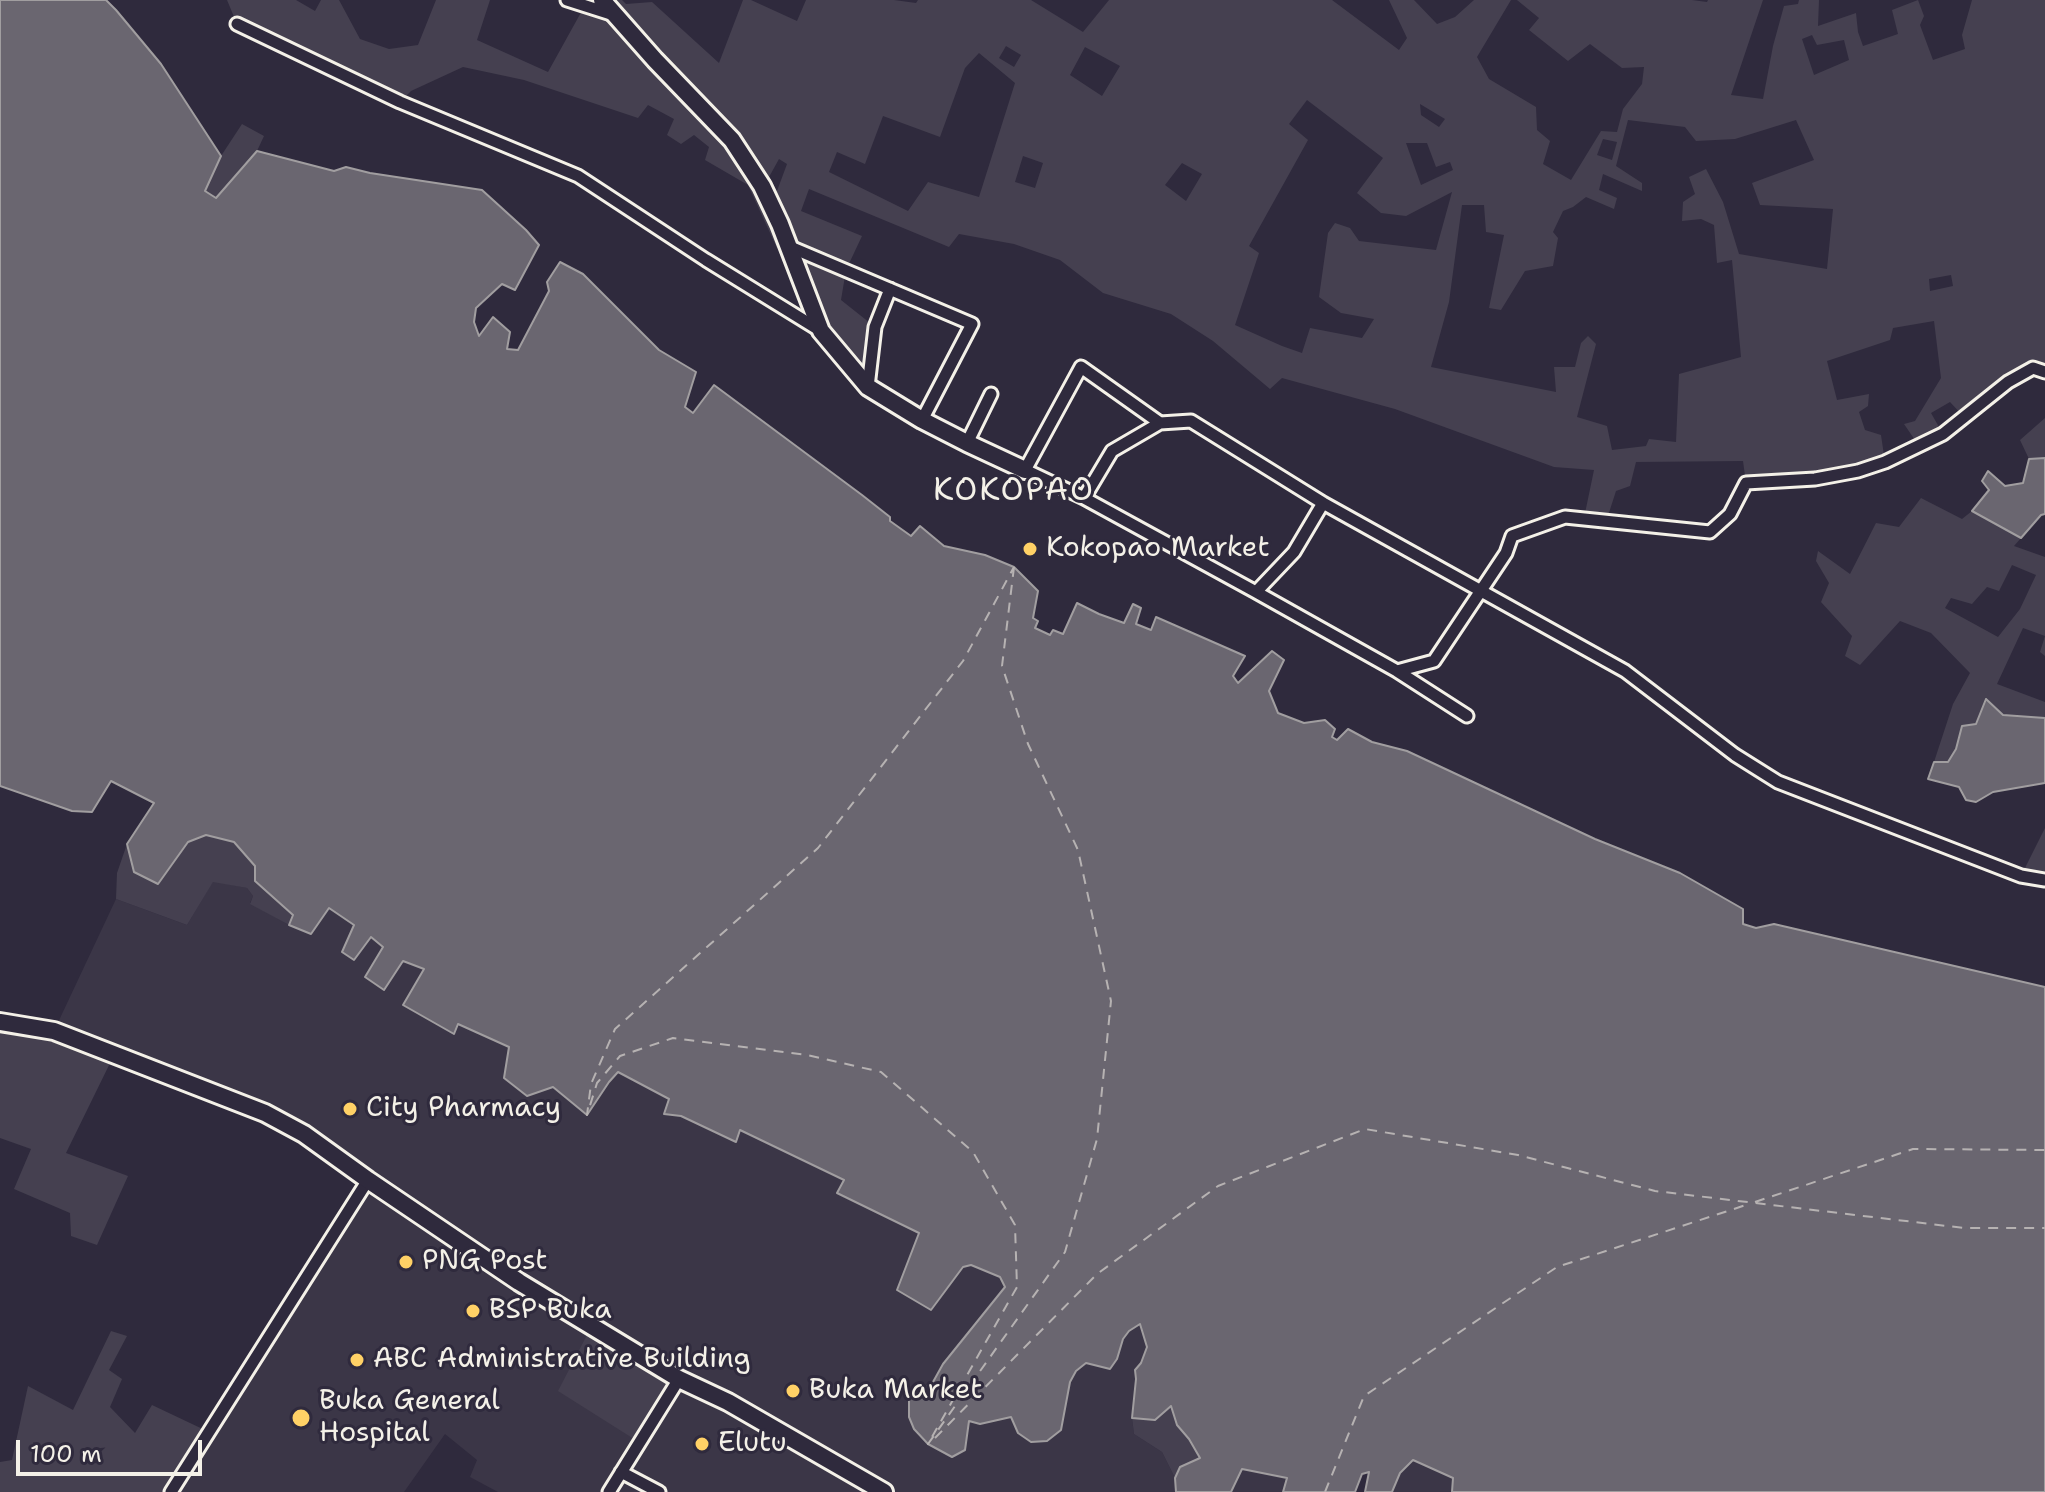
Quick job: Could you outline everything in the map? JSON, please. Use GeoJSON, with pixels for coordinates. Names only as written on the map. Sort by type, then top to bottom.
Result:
{"type":"FeatureCollection","features":[{"type":"Feature","properties":{"kind":"main road"},"geometry":{"type":"LineString","coordinates":[[602,0],[732,140],[762,186],[780,224],[821,331],[868,387],[922,420],[1025,470]]}},
{"type":"Feature","properties":{"kind":"main road"},"geometry":{"type":"LineString","coordinates":[[0,1022],[54,1031],[265,1113],[304,1134],[519,1282],[679,1379],[728,1402],[884,1492]]}},
{"type":"Feature","properties":{"kind":"street"},"geometry":{"type":"LineString","coordinates":[[567,0],[614,15]]}},
{"type":"Feature","properties":{"kind":"street"},"geometry":{"type":"LineString","coordinates":[[237,24],[400,102],[578,176],[821,331]]}},
{"type":"Feature","properties":{"kind":"street"},"geometry":{"type":"LineString","coordinates":[[788,246],[972,324],[922,420]]}},
{"type":"Feature","properties":{"kind":"street"},"geometry":{"type":"LineString","coordinates":[[868,387],[875,327],[890,289]]}},
{"type":"Feature","properties":{"kind":"street"},"geometry":{"type":"LineString","coordinates":[[1160,423],[1081,367],[1025,470],[1084,498],[1256,592],[1397,671],[1467,716]]}},
{"type":"Feature","properties":{"kind":"street"},"geometry":{"type":"LineString","coordinates":[[1397,671],[1434,661],[1506,553],[1512,536],[1525,530],[1565,517],[1710,532],[1730,514],[1746,483],[1815,479],[1885,462],[1943,434],[2008,382],[2033,368],[2045,372]]}},
{"type":"Feature","properties":{"kind":"street"},"geometry":{"type":"LineString","coordinates":[[967,443],[991,394]]}},
{"type":"Feature","properties":{"kind":"street"},"geometry":{"type":"LineString","coordinates":[[1084,498],[1112,451],[1160,423],[1191,421],[1323,503],[1625,671],[1735,755],[1778,782],[2021,876],[2045,880]]}},
{"type":"Feature","properties":{"kind":"street"},"geometry":{"type":"LineString","coordinates":[[1256,592],[1294,552],[1323,503]]}},
{"type":"Feature","properties":{"kind":"street"},"geometry":{"type":"LineString","coordinates":[[171,1492],[368,1180]]}},
{"type":"Feature","properties":{"kind":"street"},"geometry":{"type":"LineString","coordinates":[[609,1492],[679,1379]]}},
{"type":"Feature","properties":{"kind":"street"},"geometry":{"type":"LineString","coordinates":[[621,1472],[659,1492]]}},
{"type":"Feature","properties":{"kind":"shaded area"},"geometry":{"type":"Polygon","coordinates":[[[0,0],[106,0],[161,64],[221,156],[205,191],[216,198],[257,151],[334,171],[346,167],[482,190],[539,245],[515,290],[502,284],[476,308],[474,322],[479,336],[493,317],[510,332],[507,349],[518,350],[549,291],[547,282],[560,262],[583,274],[659,350],[696,372],[685,407],[693,413],[714,385],[862,495],[911,536],[920,526],[944,546],[985,555],[1014,567],[1038,591],[1033,618],[1038,621],[1035,628],[1050,635],[1053,630],[1063,634],[1077,603],[1124,623],[1133,604],[1141,608],[1136,624],[1151,630],[1156,617],[1245,656],[1233,676],[1238,683],[1272,651],[1284,660],[1269,691],[1278,713],[1304,723],[1325,720],[1335,729],[1332,737],[1337,740],[1348,729],[1372,742],[1407,751],[1595,839],[1680,873],[1743,909],[1743,924],[1756,928],[1774,924],[2045,987],[2045,1492],[1452,1492],[1453,1478],[1413,1460],[1400,1473],[1392,1492],[1365,1492],[1369,1472],[1362,1474],[1355,1492],[1283,1492],[1287,1478],[1242,1469],[1231,1492],[1176,1492],[1175,1478],[1180,1467],[1200,1458],[1177,1425],[1171,1406],[1155,1420],[1132,1418],[1135,1370],[1147,1347],[1140,1324],[1123,1339],[1117,1359],[1110,1369],[1086,1363],[1076,1371],[1070,1382],[1061,1430],[1047,1441],[1031,1442],[1018,1433],[1011,1417],[980,1424],[969,1421],[965,1450],[952,1457],[928,1444],[914,1429],[909,1417],[909,1399],[933,1382],[943,1364],[1005,1287],[1000,1277],[971,1265],[963,1267],[931,1310],[897,1290],[919,1233],[837,1193],[844,1180],[740,1130],[736,1142],[681,1116],[664,1114],[669,1099],[618,1072],[587,1115],[553,1087],[527,1096],[504,1078],[509,1047],[458,1024],[454,1034],[403,1005],[424,969],[403,961],[384,990],[365,977],[383,947],[371,937],[354,960],[342,952],[354,925],[329,908],[311,934],[289,925],[293,915],[255,881],[255,866],[234,842],[206,835],[188,842],[158,884],[134,872],[127,844],[154,803],[111,781],[92,812],[72,811],[0,786],[0,0]]]}},
{"type":"Feature","properties":{"kind":"shaded area"},"geometry":{"type":"Polygon","coordinates":[[[227,0],[296,0],[315,11],[321,0],[339,0],[360,39],[389,49],[418,45],[436,0],[490,0],[477,40],[548,72],[584,7],[581,0],[622,0],[626,4],[652,2],[719,63],[743,0],[751,0],[797,21],[806,0],[916,3],[918,0],[1031,0],[1083,32],[1109,0],[1332,0],[1399,50],[1407,38],[1389,0],[1414,0],[1437,24],[1455,17],[1474,0],[1511,0],[1477,57],[1489,79],[1536,107],[1537,130],[1550,141],[1543,164],[1571,180],[1601,131],[1617,132],[1623,109],[1642,84],[1644,67],[1622,68],[1590,44],[1568,61],[1529,30],[1539,18],[1517,0],[1763,0],[1731,95],[1763,99],[1784,6],[1798,4],[1799,0],[1819,0],[1818,26],[1856,13],[1863,46],[1898,34],[1892,10],[1918,0],[1924,16],[1920,25],[1933,60],[1965,49],[1962,35],[1972,0],[2045,0],[2045,372],[2032,368],[1964,417],[1950,402],[1931,413],[1943,434],[1919,446],[1904,424],[1915,421],[1941,378],[1934,321],[1893,328],[1890,340],[1827,361],[1837,400],[1869,394],[1868,406],[1859,412],[1865,430],[1881,435],[1885,462],[1858,471],[1746,483],[1743,461],[1636,462],[1630,486],[1616,491],[1606,522],[1584,518],[1594,470],[1554,467],[1395,409],[1282,378],[1270,389],[1213,341],[1171,314],[1103,293],[1060,260],[1014,244],[959,234],[949,247],[809,189],[801,211],[862,236],[846,270],[841,300],[875,327],[868,387],[821,331],[788,246],[777,248],[748,185],[705,160],[709,147],[694,135],[681,144],[667,135],[674,119],[648,105],[638,118],[524,80],[463,67],[411,91],[400,102],[237,24],[227,0]],[[1812,35],[1802,39],[1814,75],[1849,60],[1844,40],[1817,45],[1812,35]],[[1006,46],[999,58],[1014,67],[1021,55],[1006,46]],[[1085,47],[1070,75],[1102,96],[1120,66],[1085,47]],[[979,53],[965,68],[940,137],[883,116],[865,164],[837,152],[829,172],[908,211],[928,182],[979,197],[1015,83],[979,53]],[[1307,100],[1289,124],[1308,140],[1249,246],[1259,253],[1235,325],[1302,353],[1310,328],[1362,338],[1374,319],[1341,313],[1319,297],[1328,233],[1335,223],[1350,228],[1359,241],[1436,250],[1452,192],[1406,216],[1381,213],[1357,193],[1383,158],[1307,100]],[[1420,104],[1421,115],[1439,127],[1445,119],[1420,104]],[[1628,120],[1616,166],[1642,183],[1642,191],[1603,174],[1599,190],[1617,198],[1614,209],[1586,197],[1563,211],[1553,232],[1558,238],[1553,266],[1525,271],[1501,310],[1489,308],[1504,235],[1486,232],[1484,205],[1462,205],[1449,302],[1431,367],[1556,392],[1554,367],[1575,367],[1581,343],[1588,336],[1596,344],[1577,417],[1607,426],[1612,450],[1646,446],[1649,439],[1676,442],[1679,374],[1741,357],[1732,260],[1717,263],[1714,225],[1701,219],[1682,221],[1683,202],[1695,194],[1689,177],[1706,169],[1723,202],[1739,254],[1827,269],[1833,209],[1760,205],[1752,183],[1814,160],[1796,120],[1735,139],[1696,141],[1685,127],[1628,120]],[[1603,139],[1597,155],[1612,160],[1617,142],[1603,139]],[[1406,143],[1421,185],[1453,170],[1450,162],[1436,167],[1427,143],[1406,143]],[[1023,156],[1015,182],[1035,188],[1043,163],[1023,156]],[[779,159],[769,177],[777,191],[787,164],[779,159]],[[1182,163],[1165,185],[1186,201],[1202,174],[1182,163]],[[1951,275],[1929,279],[1930,291],[1953,286],[1951,275]]]}},
{"type":"Feature","properties":{"kind":"shaded area"},"geometry":{"type":"Polygon","coordinates":[[[242,124],[264,136],[257,151],[217,198],[205,191],[221,156],[242,124]]]}},
{"type":"Feature","properties":{"kind":"shaded area"},"geometry":{"type":"Polygon","coordinates":[[[2045,418],[2045,458],[2029,459],[2020,440],[2045,418]]]}},
{"type":"Feature","properties":{"kind":"shaded area"},"geometry":{"type":"Polygon","coordinates":[[[2045,458],[2045,514],[2021,538],[1972,511],[1989,490],[1982,481],[1988,471],[2005,486],[2023,483],[2029,459],[2045,458]]]}},
{"type":"Feature","properties":{"kind":"shaded area"},"geometry":{"type":"Polygon","coordinates":[[[1921,498],[1962,519],[1972,511],[2021,538],[2014,546],[2045,557],[2045,636],[2023,628],[1997,684],[2045,702],[2045,718],[2003,715],[1976,725],[1962,726],[1956,749],[1948,762],[1934,762],[1953,704],[1970,673],[1931,633],[1900,621],[1860,665],[1845,656],[1852,636],[1821,602],[1829,583],[1816,561],[1818,551],[1850,574],[1876,523],[1899,527],[1921,498]],[[2012,565],[1999,591],[1987,587],[1972,604],[1951,598],[1945,608],[1998,637],[2020,609],[2036,575],[2012,565]]]}},
{"type":"Feature","properties":{"kind":"shaded area"},"geometry":{"type":"Polygon","coordinates":[[[2045,636],[2045,656],[2040,652],[2045,636]]]}},
{"type":"Feature","properties":{"kind":"shaded area"},"geometry":{"type":"Polygon","coordinates":[[[1986,699],[2003,715],[2045,718],[2045,783],[1993,792],[1976,802],[1966,800],[1959,787],[1928,779],[1934,762],[1948,762],[1956,749],[1962,726],[1976,724],[1986,699]]]}},
{"type":"Feature","properties":{"kind":"shaded area"},"geometry":{"type":"Polygon","coordinates":[[[2045,828],[2045,880],[2021,876],[2045,828]]]}},
{"type":"Feature","properties":{"kind":"shaded area"},"geometry":{"type":"Polygon","coordinates":[[[206,835],[234,842],[255,866],[255,881],[293,915],[289,925],[250,904],[253,896],[247,888],[213,882],[187,925],[116,899],[117,873],[127,844],[134,872],[176,860],[188,842],[206,835]]]}},
{"type":"Feature","properties":{"kind":"shaded area"},"geometry":{"type":"Polygon","coordinates":[[[213,881],[247,888],[253,896],[250,903],[311,934],[328,908],[354,925],[342,952],[371,937],[383,948],[365,977],[403,960],[424,969],[454,1033],[457,1024],[509,1047],[587,1115],[618,1072],[670,1099],[664,1114],[681,1116],[736,1142],[740,1130],[844,1181],[838,1194],[920,1233],[897,1290],[932,1310],[962,1267],[970,1265],[1000,1277],[1005,1286],[943,1364],[933,1382],[909,1399],[928,1444],[951,1457],[965,1450],[969,1421],[980,1424],[1011,1417],[1018,1433],[1031,1442],[1047,1441],[1061,1430],[1070,1382],[1076,1371],[1086,1363],[1117,1359],[1123,1339],[1129,1330],[1140,1324],[1147,1347],[1135,1370],[1134,1434],[1162,1452],[1175,1478],[1176,1492],[498,1492],[470,1477],[477,1460],[445,1434],[404,1492],[171,1492],[368,1180],[304,1134],[54,1031],[116,899],[187,925],[213,881]]]}},
{"type":"Feature","properties":{"kind":"shaded area"},"geometry":{"type":"Polygon","coordinates":[[[0,1022],[114,1055],[66,1153],[128,1176],[97,1245],[71,1236],[70,1213],[14,1189],[31,1149],[0,1138],[0,1022]]]}},
{"type":"Feature","properties":{"kind":"shaded area"},"geometry":{"type":"Polygon","coordinates":[[[111,1331],[127,1336],[109,1370],[122,1379],[110,1407],[135,1433],[152,1405],[209,1432],[171,1492],[0,1492],[0,1462],[12,1460],[28,1386],[73,1410],[111,1331]]]}},
{"type":"Feature","properties":{"kind":"shaded area"},"geometry":{"type":"Polygon","coordinates":[[[588,1333],[666,1384],[634,1439],[558,1391],[588,1333]]]}},
{"type":"Feature","properties":{"kind":"shaded area"},"geometry":{"type":"Polygon","coordinates":[[[1171,1406],[1177,1425],[1200,1458],[1180,1467],[1175,1478],[1162,1452],[1134,1434],[1132,1418],[1155,1420],[1171,1406]]]}},
{"type":"Feature","properties":{"kind":"shaded area"},"geometry":{"type":"Polygon","coordinates":[[[1413,1460],[1454,1478],[1452,1492],[1392,1492],[1399,1473],[1413,1460]]]}},
{"type":"Feature","properties":{"kind":"shaded area"},"geometry":{"type":"Polygon","coordinates":[[[1242,1469],[1288,1479],[1283,1492],[1231,1492],[1242,1469]]]}},
{"type":"Feature","properties":{"kind":"ferry route"},"geometry":{"type":"LineString","coordinates":[[1014,567],[1002,666],[1028,744],[1078,850],[1111,1001],[1097,1139],[1065,1252],[928,1444],[1017,1287],[1015,1225],[973,1152],[881,1072],[807,1055],[673,1038],[620,1056],[597,1083],[587,1115],[591,1084],[615,1029],[818,848],[963,661],[1014,567]]}},
{"type":"Feature","properties":{"kind":"ferry route"},"geometry":{"type":"LineString","coordinates":[[935,1438],[1097,1274],[1218,1186],[1365,1129],[1518,1155],[1655,1191],[1964,1228],[2045,1228]]}},
{"type":"Feature","properties":{"kind":"ferry route"},"geometry":{"type":"LineString","coordinates":[[1755,1202],[1913,1149],[2045,1150]]}},
{"type":"Feature","properties":{"kind":"ferry route"},"geometry":{"type":"LineString","coordinates":[[1325,1492],[1364,1396],[1557,1267],[1749,1204]]}},
{"type":"Feature","properties":{"kind":"place","name":"Kokopao Market"},"geometry":{"type":"Point","coordinates":[1030,549]}},
{"type":"Feature","properties":{"kind":"place","name":"City Pharmacy"},"geometry":{"type":"Point","coordinates":[350,1109]}},
{"type":"Feature","properties":{"kind":"place","name":"PNG Post"},"geometry":{"type":"Point","coordinates":[406,1262]}},
{"type":"Feature","properties":{"kind":"place","name":"BSP Buka"},"geometry":{"type":"Point","coordinates":[473,1311]}},
{"type":"Feature","properties":{"kind":"place","name":"ABC Administrative Building"},"geometry":{"type":"Point","coordinates":[357,1360]}},
{"type":"Feature","properties":{"kind":"place","name":"Buka Market"},"geometry":{"type":"Point","coordinates":[793,1391]}},
{"type":"Feature","properties":{"kind":"place","name":"Buka General Hospital"},"geometry":{"type":"Point","coordinates":[301,1418]}},
{"type":"Feature","properties":{"kind":"place","name":"Elutu"},"geometry":{"type":"Point","coordinates":[702,1444]}},
{"type":"Feature","properties":{"kind":"district","name":"KOKOPAO"},"geometry":{"type":"Point","coordinates":[1014,492]}}]}
